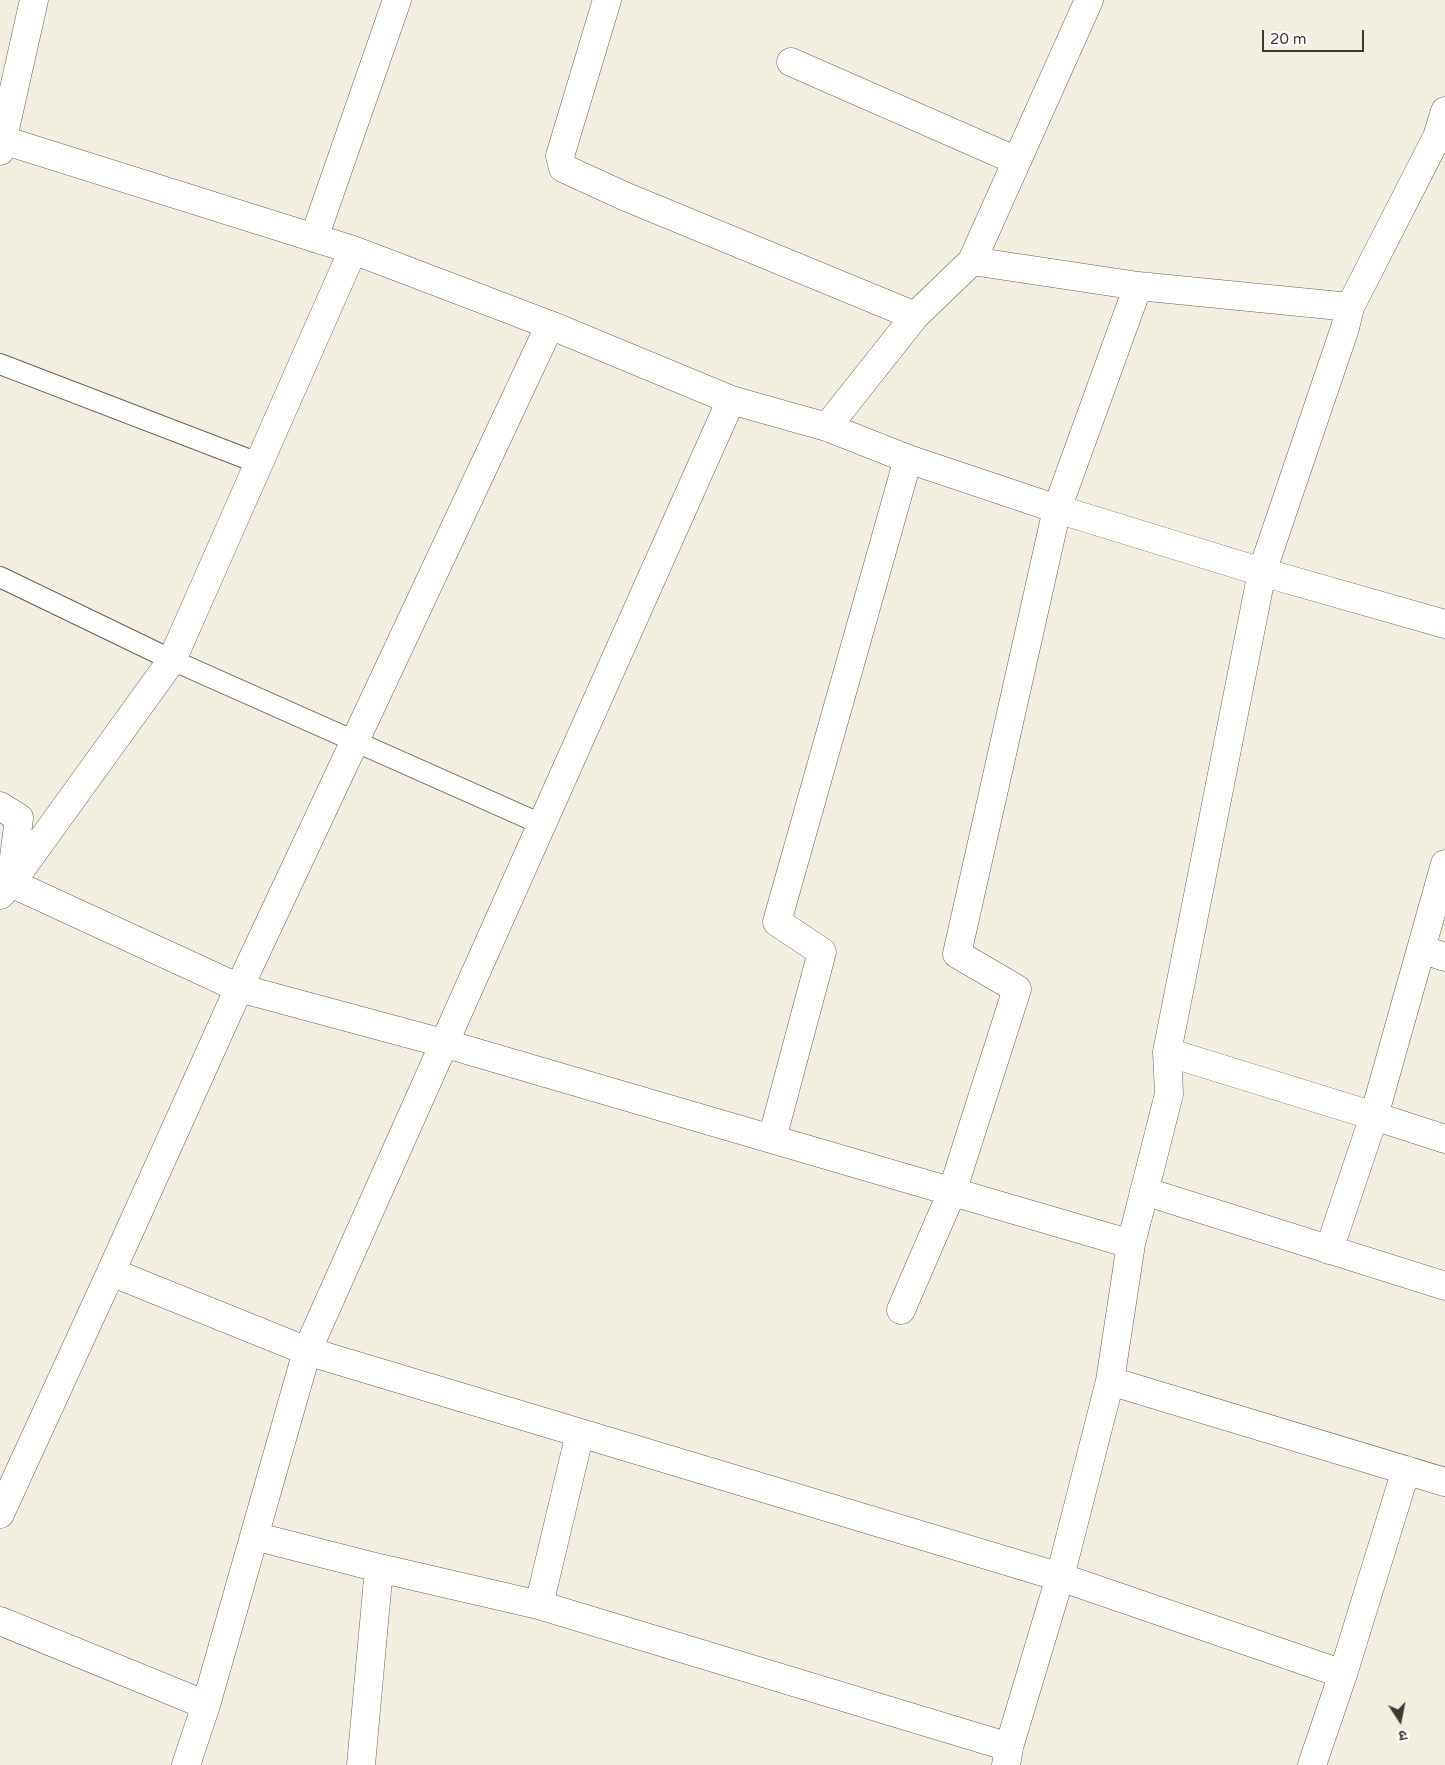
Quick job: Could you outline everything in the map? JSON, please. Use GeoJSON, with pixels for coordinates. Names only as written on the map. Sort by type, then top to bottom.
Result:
{"type":"FeatureCollection","features":[{"type":"Feature","properties":{"kind":"street"},"geometry":{"type":"LineString","coordinates":[[34,0],[1,143],[353,250],[550,325],[731,400],[827,428],[908,459],[1058,509],[1262,572],[1445,624]]}},
{"type":"Feature","properties":{"kind":"street"},"geometry":{"type":"LineString","coordinates":[[314,238],[396,0]]}},
{"type":"Feature","properties":{"kind":"street"},"geometry":{"type":"LineString","coordinates":[[607,0],[560,156],[563,168],[624,196],[915,316]]}},
{"type":"Feature","properties":{"kind":"street"},"geometry":{"type":"LineString","coordinates":[[827,428],[915,316],[972,261],[1017,161],[1082,2]]}},
{"type":"Feature","properties":{"kind":"street"},"geometry":{"type":"LineString","coordinates":[[791,62],[1017,161]]}},
{"type":"Feature","properties":{"kind":"street"},"geometry":{"type":"LineString","coordinates":[[254,1536],[379,1568],[539,1605],[1007,1756],[1060,1577],[1110,1381],[1131,1244],[1169,1094],[1167,1052],[1262,572],[1345,328],[1350,307],[1441,138],[1445,112]]}},
{"type":"Feature","properties":{"kind":"street"},"geometry":{"type":"LineString","coordinates":[[4,887],[172,660],[353,250]]}},
{"type":"Feature","properties":{"kind":"street"},"geometry":{"type":"LineString","coordinates":[[972,261],[1138,286],[1350,307]]}},
{"type":"Feature","properties":{"kind":"street"},"geometry":{"type":"LineString","coordinates":[[901,1310],[952,1192],[1016,989],[957,954],[1058,509],[1138,286]]}},
{"type":"Feature","properties":{"kind":"street"},"geometry":{"type":"LineString","coordinates":[[0,1514],[239,988],[550,325]]}},
{"type":"Feature","properties":{"kind":"street"},"geometry":{"type":"LineString","coordinates":[[186,1765],[206,1705],[306,1350],[731,400]]}},
{"type":"Feature","properties":{"kind":"street"},"geometry":{"type":"LineString","coordinates":[[772,1139],[822,952],[777,922],[908,459]]}},
{"type":"Feature","properties":{"kind":"street"},"geometry":{"type":"LineString","coordinates":[[0,806],[19,818],[4,887]]}},
{"type":"Feature","properties":{"kind":"street"},"geometry":{"type":"LineString","coordinates":[[1330,1250],[1374,1116],[1433,953],[1445,864]]}},
{"type":"Feature","properties":{"kind":"street"},"geometry":{"type":"LineString","coordinates":[[4,887],[239,988],[443,1043],[1131,1244]]}},
{"type":"Feature","properties":{"kind":"street"},"geometry":{"type":"LineString","coordinates":[[1167,1052],[1445,1139]]}},
{"type":"Feature","properties":{"kind":"street"},"geometry":{"type":"LineString","coordinates":[[1144,1191],[1445,1286]]}},
{"type":"Feature","properties":{"kind":"street"},"geometry":{"type":"LineString","coordinates":[[111,1272],[306,1350],[1060,1577],[1343,1674]]}},
{"type":"Feature","properties":{"kind":"street"},"geometry":{"type":"LineString","coordinates":[[1110,1381],[1445,1482]]}},
{"type":"Feature","properties":{"kind":"street"},"geometry":{"type":"LineString","coordinates":[[539,1605],[580,1433]]}},
{"type":"Feature","properties":{"kind":"street"},"geometry":{"type":"LineString","coordinates":[[1312,1765],[1343,1674],[1406,1470]]}},
{"type":"Feature","properties":{"kind":"street"},"geometry":{"type":"LineString","coordinates":[[361,1765],[379,1568]]}},
{"type":"Feature","properties":{"kind":"street"},"geometry":{"type":"LineString","coordinates":[[0,1621],[206,1705]]}},
{"type":"Feature","properties":{"kind":"lane"},"geometry":{"type":"LineString","coordinates":[[0,364],[258,463]]}},
{"type":"Feature","properties":{"kind":"lane"},"geometry":{"type":"LineString","coordinates":[[0,577],[172,660],[541,824]]}}]}
